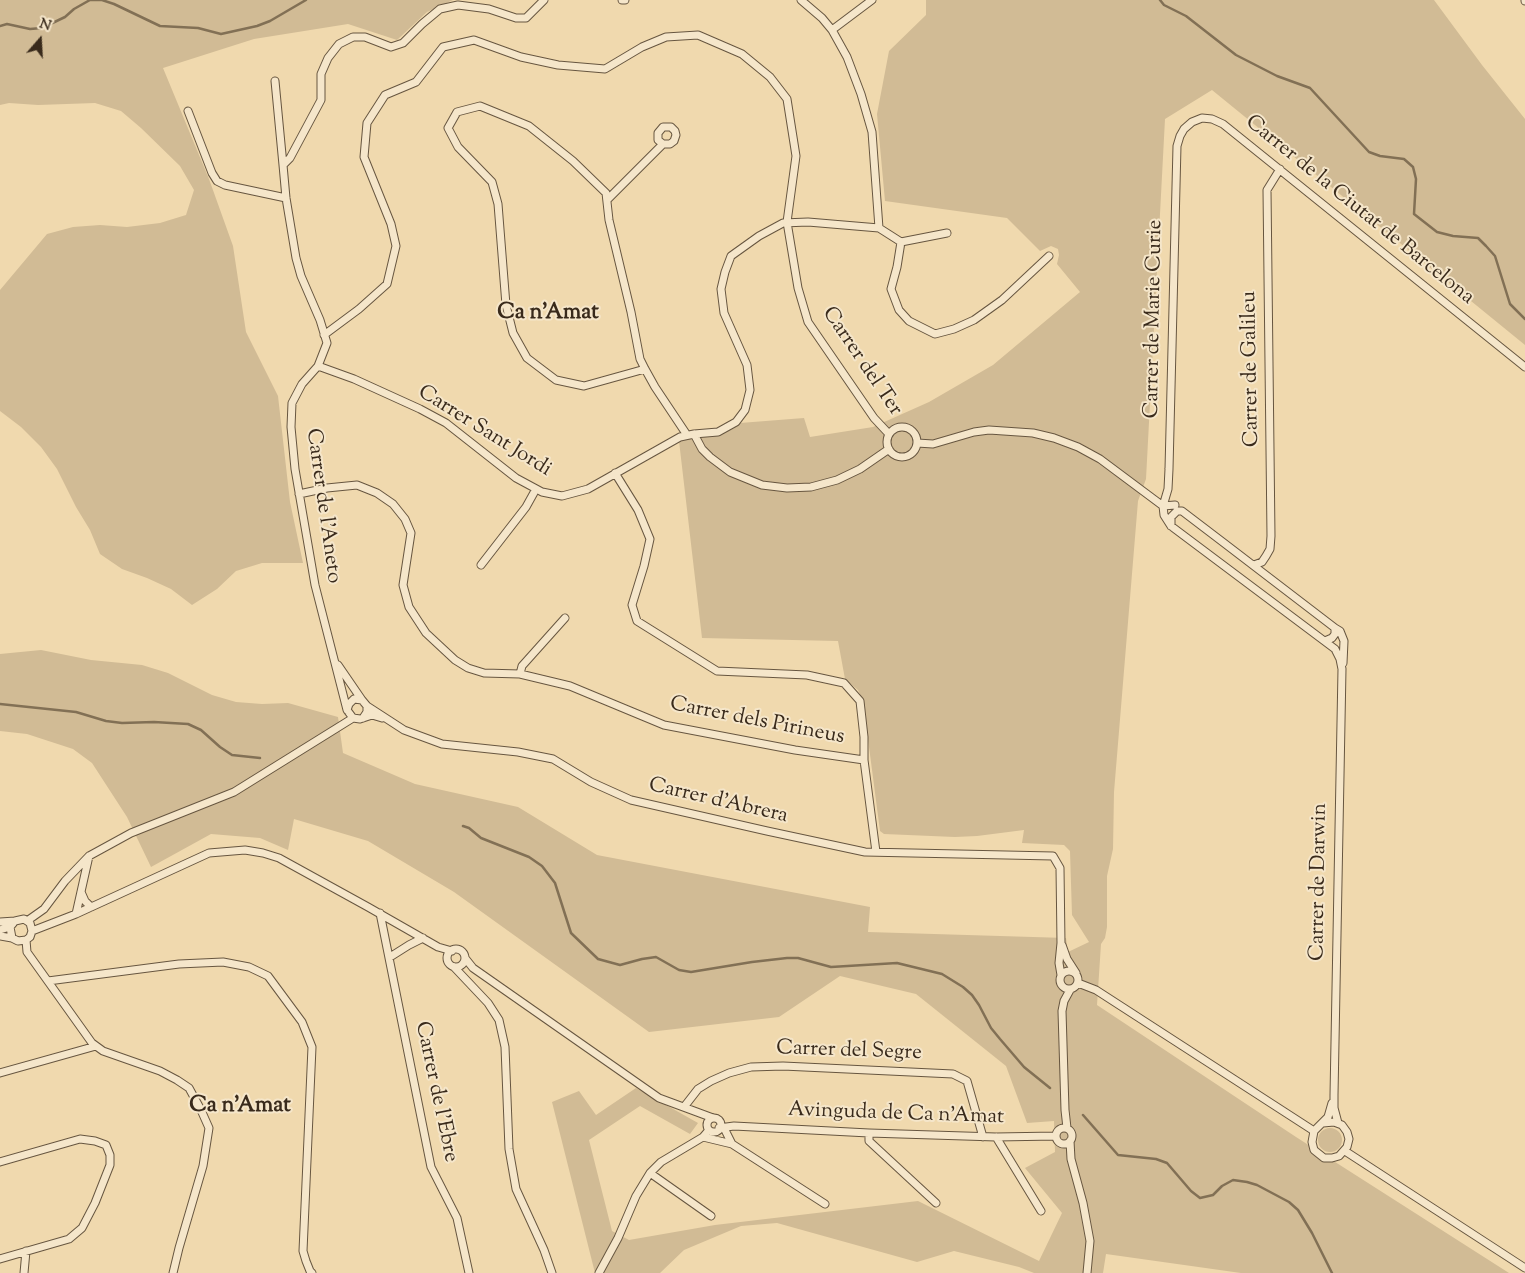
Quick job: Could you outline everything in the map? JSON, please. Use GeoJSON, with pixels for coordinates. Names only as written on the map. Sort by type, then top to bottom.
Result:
{"type":"FeatureCollection","features":[{"type":"Feature","properties":{"kind":"street"},"geometry":{"type":"LineString","coordinates":[[283,165],[290,158],[321,100],[321,74],[328,58],[339,44],[352,37],[365,37],[391,47],[403,43],[440,9],[458,5],[489,9],[516,18],[526,18],[544,0]]}},
{"type":"Feature","properties":{"kind":"street"},"geometry":{"type":"LineString","coordinates":[[801,0],[822,18],[832,30],[858,85],[872,132],[879,228],[901,242],[947,233]]}},
{"type":"Feature","properties":{"kind":"street"},"geometry":{"type":"LineString","coordinates":[[832,30],[872,0]]}},
{"type":"Feature","properties":{"kind":"street","name":"Carrer del Ter"},"geometry":{"type":"LineString","coordinates":[[324,335],[359,309],[387,284],[396,246],[391,224],[364,157],[367,123],[385,94],[416,82],[443,47],[474,40],[521,56],[558,65],[605,69],[642,47],[666,37],[698,35],[742,54],[770,77],[787,100],[796,156],[787,222],[798,288],[808,322],[874,418],[889,434]]}},
{"type":"Feature","properties":{"kind":"street"},"geometry":{"type":"LineString","coordinates":[[275,81],[286,198],[296,258],[327,343],[318,366]]}},
{"type":"Feature","properties":{"kind":"street"},"geometry":{"type":"LineString","coordinates":[[645,369],[584,386],[556,380],[527,358],[513,333],[506,305],[498,204],[492,182],[458,147],[448,128],[457,112],[480,106],[529,126],[573,161],[606,193],[609,220],[640,359],[690,434],[706,453],[730,472],[762,484],[787,488],[811,487],[837,480],[860,469],[889,449]]}},
{"type":"Feature","properties":{"kind":"street"},"geometry":{"type":"LineString","coordinates":[[188,112],[212,173],[217,180],[225,185],[286,198]]}},
{"type":"Feature","properties":{"kind":"street","name":"Carrer de la Ciutat de Barcelona"},"geometry":{"type":"LineString","coordinates":[[1177,150],[1180,136],[1189,124],[1202,118],[1212,118],[1223,124],[1525,368]]}},
{"type":"Feature","properties":{"kind":"street"},"geometry":{"type":"LineString","coordinates":[[607,200],[663,144]]}},
{"type":"Feature","properties":{"kind":"street","name":"Carrer de Marie Curie"},"geometry":{"type":"LineString","coordinates":[[1163,506],[1168,489],[1177,150]]}},
{"type":"Feature","properties":{"kind":"street","name":"Carrer de Galileu"},"geometry":{"type":"LineString","coordinates":[[1254,565],[1262,562],[1266,556],[1270,549],[1271,536],[1267,190],[1280,169]]}},
{"type":"Feature","properties":{"kind":"street","name":"Carrer Sant Jordi"},"geometry":{"type":"LineString","coordinates":[[318,366],[337,372],[394,397],[446,423],[509,472],[536,489],[562,496],[588,489],[680,437],[690,434],[718,432],[736,422],[745,410],[750,390],[747,365],[724,312],[721,289],[724,272],[731,256],[758,236],[787,222],[879,228]]}},
{"type":"Feature","properties":{"kind":"street"},"geometry":{"type":"LineString","coordinates":[[901,242],[891,289],[899,310],[909,321],[935,334],[954,329],[974,320],[1002,300],[1049,256]]}},
{"type":"Feature","properties":{"kind":"street","name":"Carrer de l'Aneto"},"geometry":{"type":"LineString","coordinates":[[318,366],[302,384],[292,403],[291,427],[299,494],[315,585],[348,710]]}},
{"type":"Feature","properties":{"kind":"street"},"geometry":{"type":"LineString","coordinates":[[896,428],[906,428],[914,433],[916,443],[913,451],[905,456],[896,455],[889,449],[887,442],[889,434],[896,428]]}},
{"type":"Feature","properties":{"kind":"street"},"geometry":{"type":"LineString","coordinates":[[916,443],[933,444],[974,432],[990,430],[1033,433],[1078,447],[1100,459],[1163,506],[1175,506],[1336,628],[1332,638],[1325,641]]}},
{"type":"Feature","properties":{"kind":"street"},"geometry":{"type":"LineString","coordinates":[[615,473],[638,510],[650,539],[632,605],[637,621],[716,672],[807,675],[844,682],[860,701],[864,737],[864,760],[876,852]]}},
{"type":"Feature","properties":{"kind":"street","name":"Carrer dels Pirineus"},"geometry":{"type":"LineString","coordinates":[[299,494],[327,488],[357,485],[377,493],[393,504],[405,519],[411,533],[403,585],[408,607],[426,633],[455,660],[468,668],[484,673],[520,674],[570,686],[664,724],[795,750],[864,760]]}},
{"type":"Feature","properties":{"kind":"street"},"geometry":{"type":"LineString","coordinates":[[481,565],[526,507],[536,489]]}},
{"type":"Feature","properties":{"kind":"street","name":"Carrer de Marie Curie"},"geometry":{"type":"LineString","coordinates":[[1168,489],[1175,506]]}},
{"type":"Feature","properties":{"kind":"street"},"geometry":{"type":"LineString","coordinates":[[1163,506],[1164,515],[1172,526],[1325,641],[1338,653],[1342,669]]}},
{"type":"Feature","properties":{"kind":"street"},"geometry":{"type":"LineString","coordinates":[[1172,526],[1171,517],[1177,511],[1182,511]]}},
{"type":"Feature","properties":{"kind":"street"},"geometry":{"type":"LineString","coordinates":[[520,674],[522,666],[565,618]]}},
{"type":"Feature","properties":{"kind":"street","name":"Carrer de Darwin"},"geometry":{"type":"LineString","coordinates":[[1336,628],[1340,631],[1344,641],[1334,1095],[1334,1108],[1338,1123]]}},
{"type":"Feature","properties":{"kind":"street","name":"Carrer de l'Aneto"},"geometry":{"type":"LineString","coordinates":[[334,657],[362,700]]}},
{"type":"Feature","properties":{"kind":"street"},"geometry":{"type":"LineString","coordinates":[[0,930],[18,920],[27,921],[44,909],[71,874],[89,856],[111,842],[234,792],[353,718],[363,718],[368,706],[362,700],[354,699],[351,701],[348,710],[353,718]]}},
{"type":"Feature","properties":{"kind":"street","name":"Carrer d'Abrera"},"geometry":{"type":"LineString","coordinates":[[368,706],[404,730],[442,744],[518,752],[553,759],[592,782],[631,800],[865,852],[1053,856],[1060,868],[1061,943]]}},
{"type":"Feature","properties":{"kind":"street","name":"Carrer d'Abrera"},"geometry":{"type":"LineString","coordinates":[[363,718],[372,715],[390,720]]}},
{"type":"Feature","properties":{"kind":"street"},"geometry":{"type":"LineString","coordinates":[[32,931],[76,914],[209,853],[246,850],[279,858],[438,947],[452,951],[461,951],[465,958],[464,962],[457,967]]}},
{"type":"Feature","properties":{"kind":"street"},"geometry":{"type":"LineString","coordinates":[[76,914],[89,856]]}},
{"type":"Feature","properties":{"kind":"street"},"geometry":{"type":"LineString","coordinates":[[81,892],[85,901],[91,907]]}},
{"type":"Feature","properties":{"kind":"street","name":"Carrer de l'Ebre"},"geometry":{"type":"LineString","coordinates":[[380,913],[431,1166],[457,1218],[469,1273]]}},
{"type":"Feature","properties":{"kind":"street"},"geometry":{"type":"LineString","coordinates":[[0,936],[18,941],[26,940],[30,937],[32,931],[32,927],[27,921]]}},
{"type":"Feature","properties":{"kind":"street"},"geometry":{"type":"LineString","coordinates":[[0,922],[13,924]]}},
{"type":"Feature","properties":{"kind":"street"},"geometry":{"type":"LineString","coordinates":[[12,938],[10,931],[13,924]]}},
{"type":"Feature","properties":{"kind":"street"},"geometry":{"type":"LineString","coordinates":[[390,957],[423,938]]}},
{"type":"Feature","properties":{"kind":"street"},"geometry":{"type":"LineString","coordinates":[[26,940],[27,952],[92,1043],[103,1051],[160,1071],[189,1088],[209,1128],[203,1166],[173,1273]]}},
{"type":"Feature","properties":{"kind":"street"},"geometry":{"type":"LineString","coordinates":[[1061,943],[1067,959],[1078,978],[1075,988],[1067,989],[1062,994],[1064,1001],[1062,1010],[1064,1128]]}},
{"type":"Feature","properties":{"kind":"street"},"geometry":{"type":"LineString","coordinates":[[1061,943],[1059,962],[1060,983],[1067,989]]}},
{"type":"Feature","properties":{"kind":"street"},"geometry":{"type":"LineString","coordinates":[[438,947],[450,964],[457,967],[488,1003],[498,1020],[505,1046],[509,1149],[516,1189],[544,1250],[552,1273]]}},
{"type":"Feature","properties":{"kind":"street"},"geometry":{"type":"LineString","coordinates":[[448,959],[452,951]]}},
{"type":"Feature","properties":{"kind":"street","name":"Avinguda de Ca n'Amat"},"geometry":{"type":"LineString","coordinates":[[465,958],[473,968],[659,1098],[734,1126]]}},
{"type":"Feature","properties":{"kind":"street"},"geometry":{"type":"LineString","coordinates":[[48,981],[179,964],[223,962],[249,967],[268,976],[302,1022],[312,1047],[303,1251],[312,1273]]}},
{"type":"Feature","properties":{"kind":"street","name":"Avinguda de Ca n'Amat"},"geometry":{"type":"LineString","coordinates":[[457,967],[473,968]]}},
{"type":"Feature","properties":{"kind":"street"},"geometry":{"type":"LineString","coordinates":[[1061,975],[1068,970],[1076,974]]}},
{"type":"Feature","properties":{"kind":"street"},"geometry":{"type":"LineString","coordinates":[[1078,983],[1096,990],[1314,1131]]}},
{"type":"Feature","properties":{"kind":"street"},"geometry":{"type":"LineString","coordinates":[[0,1073],[96,1046]]}},
{"type":"Feature","properties":{"kind":"street","name":"Carrer del Segre"},"geometry":{"type":"LineString","coordinates":[[684,1107],[698,1089],[711,1081],[729,1073],[751,1067],[783,1066],[953,1074],[967,1081],[983,1137]]}},
{"type":"Feature","properties":{"kind":"street","name":"Carrer de Darwin"},"geometry":{"type":"LineString","coordinates":[[1323,1123],[1328,1117],[1334,1095]]}},
{"type":"Feature","properties":{"kind":"street"},"geometry":{"type":"LineString","coordinates":[[700,1114],[708,1127]]}},
{"type":"Feature","properties":{"kind":"street"},"geometry":{"type":"LineString","coordinates":[[599,1273],[618,1238],[636,1196],[650,1173],[661,1162],[702,1137],[708,1127],[709,1120],[716,1119],[732,1144]]}},
{"type":"Feature","properties":{"kind":"street"},"geometry":{"type":"LineString","coordinates":[[1330,1121],[1338,1123],[1345,1128],[1348,1135],[1345,1151],[1336,1158],[1320,1156],[1314,1150],[1312,1142],[1314,1131],[1323,1123],[1330,1121]]}},
{"type":"Feature","properties":{"kind":"street","name":"Avinguda de Ca n'Amat"},"geometry":{"type":"LineString","coordinates":[[708,1127],[714,1131],[734,1126],[983,1137],[1056,1136]]}},
{"type":"Feature","properties":{"kind":"street"},"geometry":{"type":"LineString","coordinates":[[1064,1128],[1058,1131],[1056,1136],[1058,1141],[1066,1143]]}},
{"type":"Feature","properties":{"kind":"street"},"geometry":{"type":"LineString","coordinates":[[1064,1128],[1072,1134],[1066,1143]]}},
{"type":"Feature","properties":{"kind":"street"},"geometry":{"type":"LineString","coordinates":[[869,1133],[869,1142],[936,1203]]}},
{"type":"Feature","properties":{"kind":"street"},"geometry":{"type":"LineString","coordinates":[[702,1137],[732,1144],[825,1204]]}},
{"type":"Feature","properties":{"kind":"street"},"geometry":{"type":"LineString","coordinates":[[996,1137],[1042,1211]]}},
{"type":"Feature","properties":{"kind":"street"},"geometry":{"type":"LineString","coordinates":[[0,1162],[80,1139],[106,1145],[110,1155],[110,1165],[95,1203],[82,1228],[69,1239],[0,1259]]}},
{"type":"Feature","properties":{"kind":"street"},"geometry":{"type":"LineString","coordinates":[[1066,1143],[1084,1203],[1090,1242],[1087,1273]]}},
{"type":"Feature","properties":{"kind":"street"},"geometry":{"type":"LineString","coordinates":[[1345,1151],[1525,1268]]}},
{"type":"Feature","properties":{"kind":"street"},"geometry":{"type":"LineString","coordinates":[[650,1173],[711,1216]]}},
{"type":"Feature","properties":{"kind":"street"},"geometry":{"type":"LineString","coordinates":[[24,1273],[26,1251]]}},
{"type":"Feature","properties":{"kind":"shaded area"},"geometry":{"type":"Polygon","coordinates":[[[0,0],[453,0],[427,12],[397,40],[348,24],[254,39],[163,68],[209,179],[233,246],[246,332],[278,396],[290,502],[303,563],[262,563],[236,571],[217,589],[192,605],[171,589],[122,569],[100,554],[90,530],[57,469],[41,447],[21,427],[0,411],[0,290],[47,234],[73,227],[100,225],[127,227],[160,223],[186,215],[194,190],[180,166],[121,111],[95,103],[38,105],[9,103],[0,105],[0,0]]]}},
{"type":"Feature","properties":{"kind":"shaded area"},"geometry":{"type":"Polygon","coordinates":[[[926,0],[1434,0],[1525,119],[1525,345],[1212,90],[1165,119],[1146,479],[1138,501],[1114,792],[1113,849],[1107,876],[1107,927],[1105,938],[1101,944],[1097,1005],[1296,1137],[1509,1273],[1241,1273],[1106,1254],[1103,1273],[1034,1273],[1019,1267],[954,1251],[917,1262],[777,1223],[741,1226],[684,1250],[660,1273],[595,1273],[552,1102],[579,1091],[596,1115],[636,1088],[698,1123],[690,1134],[640,1106],[589,1140],[612,1231],[629,1240],[715,1225],[918,1201],[1039,1261],[1062,1213],[1025,1168],[1055,1152],[1054,1121],[1027,1123],[1006,1066],[916,994],[840,976],[779,1017],[649,1032],[454,892],[368,841],[294,819],[288,850],[260,838],[211,834],[151,867],[127,817],[92,763],[73,749],[27,734],[0,731],[0,654],[41,650],[91,660],[142,665],[168,673],[212,695],[236,702],[288,703],[338,717],[343,753],[415,784],[518,807],[597,855],[870,907],[868,932],[1066,938],[1068,952],[1089,942],[1072,915],[1070,851],[1064,845],[1022,843],[1024,830],[955,837],[884,834],[880,831],[863,701],[858,690],[845,679],[838,641],[702,638],[679,441],[721,434],[740,423],[804,418],[810,437],[873,427],[929,402],[993,365],[1080,292],[1057,264],[1058,249],[1051,246],[1040,251],[1007,218],[885,201],[877,114],[889,51],[926,15],[926,0]]]}},
{"type":"Feature","properties":{"kind":"shaded area"},"geometry":{"type":"Polygon","coordinates":[[[1330,1128],[1338,1132],[1342,1140],[1338,1148],[1330,1152],[1322,1148],[1318,1140],[1322,1132],[1330,1128]]]}},
{"type":"Feature","properties":{"kind":"waterway"},"geometry":{"type":"LineString","coordinates":[[0,26],[7,24],[30,29],[42,28],[65,17],[74,9],[90,0],[102,0],[160,26],[198,28],[221,34],[270,21],[306,0]]}},
{"type":"Feature","properties":{"kind":"waterway"},"geometry":{"type":"LineString","coordinates":[[1160,0],[1164,5],[1186,16],[1236,55],[1277,76],[1310,88],[1369,152],[1380,156],[1404,159],[1413,167],[1416,179],[1414,214],[1437,232],[1453,236],[1478,238],[1495,256],[1510,304],[1525,319]]}},
{"type":"Feature","properties":{"kind":"waterway"},"geometry":{"type":"LineString","coordinates":[[0,704],[76,712],[106,721],[122,723],[188,724],[201,730],[232,755],[260,758]]}},
{"type":"Feature","properties":{"kind":"waterway"},"geometry":{"type":"LineString","coordinates":[[463,826],[469,828],[481,838],[529,857],[542,866],[555,883],[571,933],[598,959],[620,965],[656,957],[679,970],[691,972],[752,962],[798,958],[831,967],[897,963],[942,974],[972,995],[991,1028],[1000,1039],[1024,1067],[1050,1088]]}},
{"type":"Feature","properties":{"kind":"waterway"},"geometry":{"type":"LineString","coordinates":[[1083,1115],[1118,1155],[1156,1159],[1167,1163],[1191,1191],[1200,1198],[1213,1195],[1222,1186],[1233,1180],[1257,1185],[1289,1202],[1298,1210],[1312,1233],[1332,1273]]}},
{"type":"Feature","properties":{"kind":"district","name":"Ca n'Amat"},"geometry":{"type":"Point","coordinates":[548,314]}},
{"type":"Feature","properties":{"kind":"district","name":"Ca n'Amat"},"geometry":{"type":"Point","coordinates":[240,1107]}}]}
